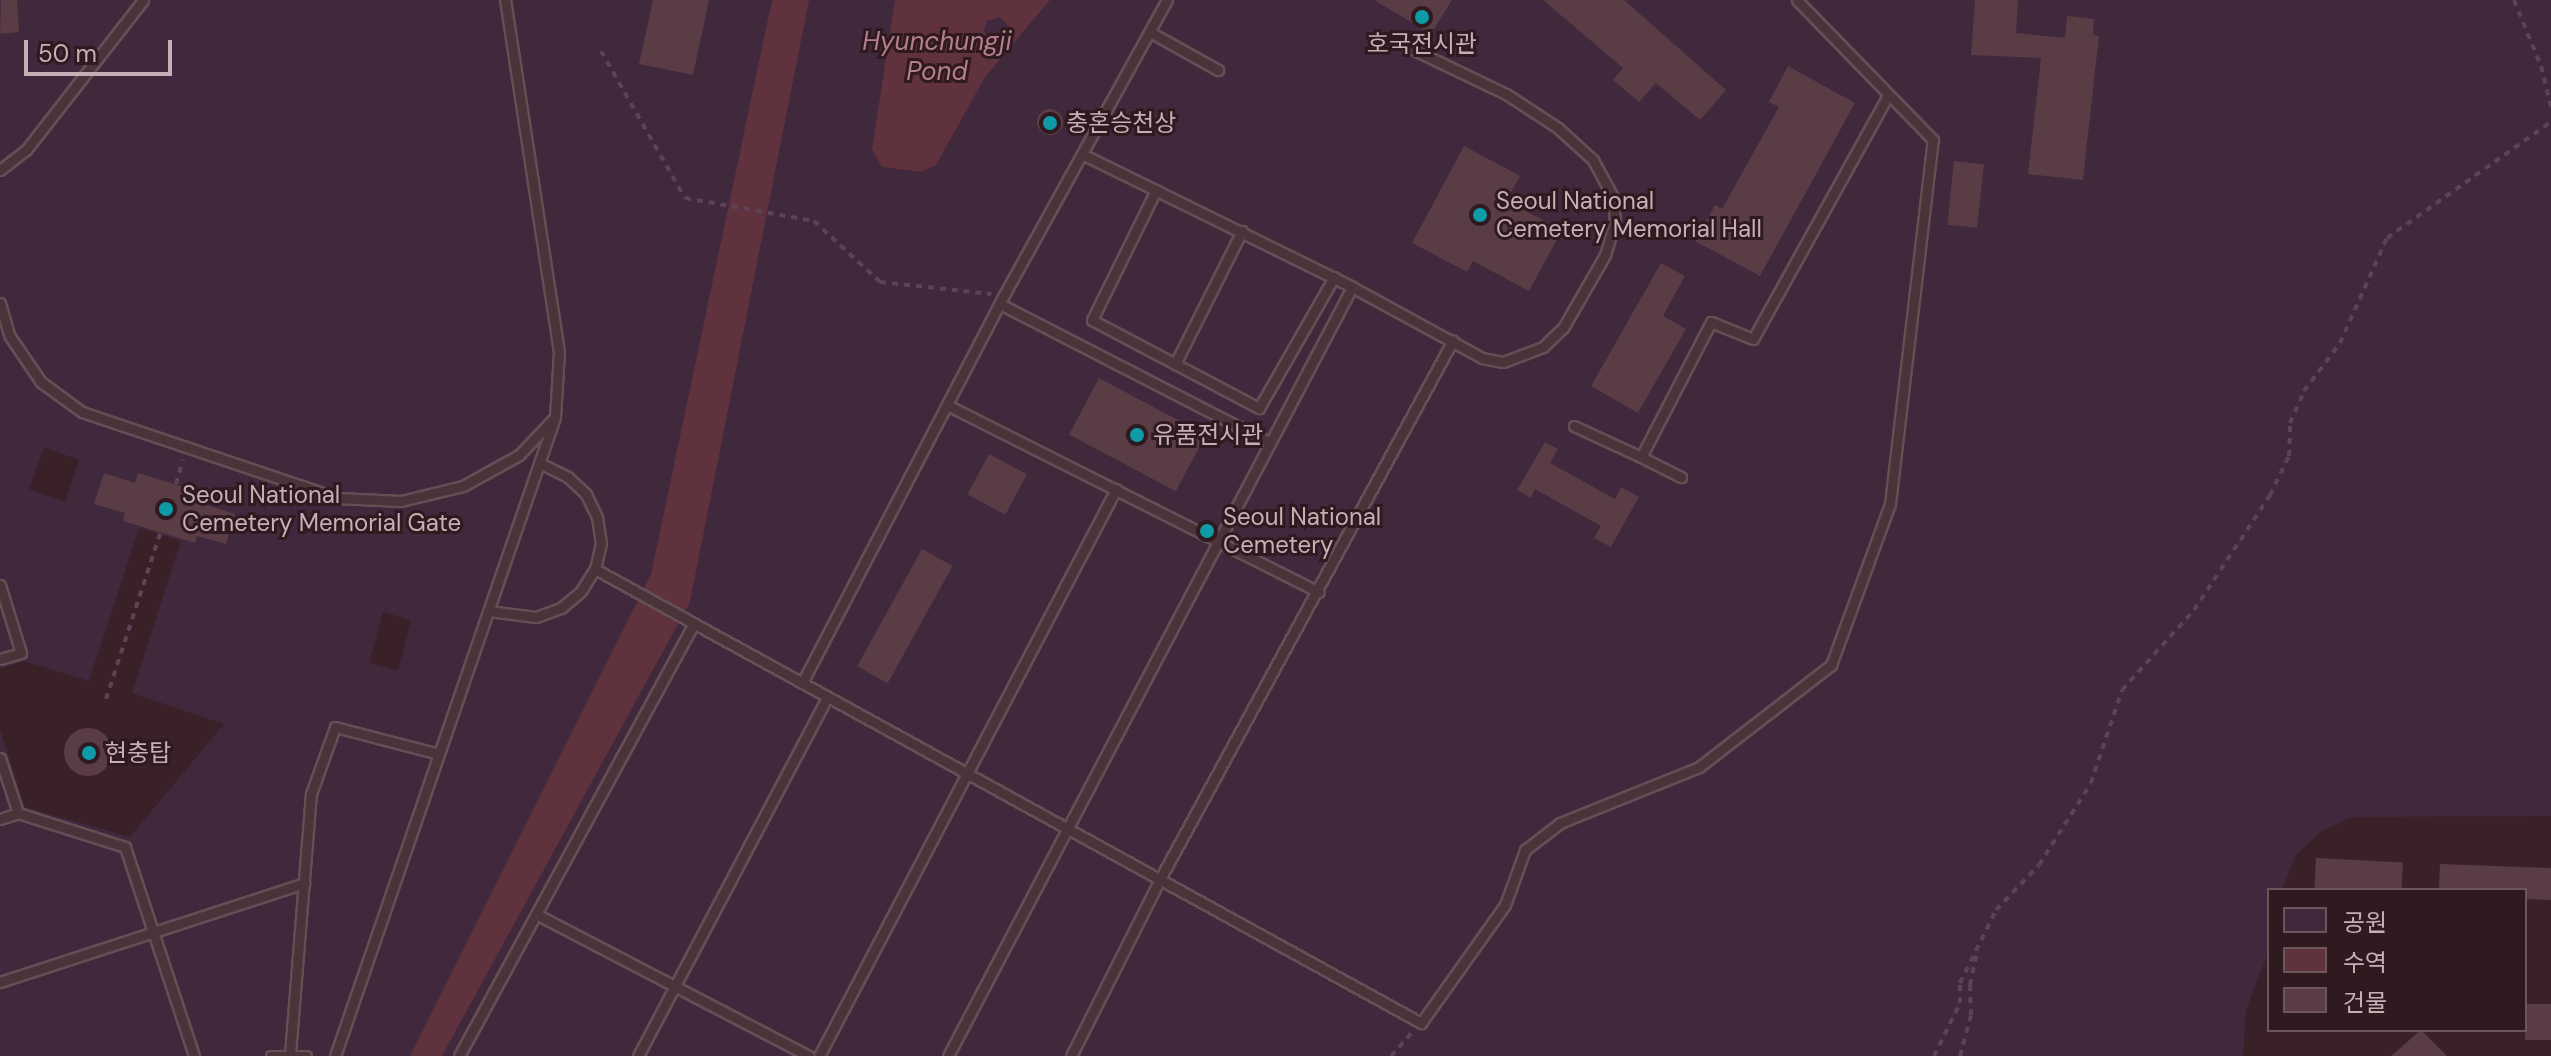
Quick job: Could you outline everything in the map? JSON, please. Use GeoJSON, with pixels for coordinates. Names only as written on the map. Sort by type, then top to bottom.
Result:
{"type":"FeatureCollection","features":[{"type":"Feature","properties":{"kind":"lane"},"geometry":{"type":"LineString","coordinates":[[0,170],[26,150],[143,0]]}},
{"type":"Feature","properties":{"kind":"lane"},"geometry":{"type":"LineString","coordinates":[[335,1056],[555,417],[559,352],[505,0]]}},
{"type":"Feature","properties":{"kind":"lane"},"geometry":{"type":"LineString","coordinates":[[802,683],[1002,300],[1167,0]]}},
{"type":"Feature","properties":{"kind":"lane"},"geometry":{"type":"LineString","coordinates":[[595,569],[1421,1023],[1505,905],[1525,850],[1560,823],[1699,767],[1831,665],[1890,504],[1933,140],[1797,0]]}},
{"type":"Feature","properties":{"kind":"lane"},"geometry":{"type":"LineString","coordinates":[[1150,32],[1218,70]]}},
{"type":"Feature","properties":{"kind":"lane"},"geometry":{"type":"LineString","coordinates":[[1082,154],[1334,277],[1482,358],[1503,362],[1543,347],[1563,328],[1605,255],[1615,223],[1613,197],[1593,160],[1558,128],[1506,94],[1408,47]]}},
{"type":"Feature","properties":{"kind":"lane"},"geometry":{"type":"LineString","coordinates":[[1641,457],[1711,322],[1750,340],[1756,336],[1888,95]]}},
{"type":"Feature","properties":{"kind":"lane"},"geometry":{"type":"LineString","coordinates":[[1156,190],[1092,320],[1259,408],[1334,277]]}},
{"type":"Feature","properties":{"kind":"lane"},"geometry":{"type":"LineString","coordinates":[[1175,364],[1242,231]]}},
{"type":"Feature","properties":{"kind":"lane"},"geometry":{"type":"LineString","coordinates":[[948,1056],[1352,287]]}},
{"type":"Feature","properties":{"kind":"lane"},"geometry":{"type":"LineString","coordinates":[[1002,300],[1270,443]]}},
{"type":"Feature","properties":{"kind":"lane"},"geometry":{"type":"LineString","coordinates":[[0,303],[5,337],[41,382],[82,412],[337,498],[401,501],[463,486],[519,455],[555,417]]}},
{"type":"Feature","properties":{"kind":"lane"},"geometry":{"type":"LineString","coordinates":[[1071,1056],[1160,879],[1319,592],[1453,340]]}},
{"type":"Feature","properties":{"kind":"lane"},"geometry":{"type":"LineString","coordinates":[[947,405],[1220,539],[1319,592]]}},
{"type":"Feature","properties":{"kind":"lane"},"geometry":{"type":"LineString","coordinates":[[1574,426],[1681,477]]}},
{"type":"Feature","properties":{"kind":"lane"},"geometry":{"type":"LineString","coordinates":[[489,611],[536,617],[561,608],[581,591],[595,569],[601,543],[597,517],[586,494],[568,477],[539,463]]}},
{"type":"Feature","properties":{"kind":"lane"},"geometry":{"type":"LineString","coordinates":[[819,1056],[970,775],[1116,489]]}},
{"type":"Feature","properties":{"kind":"lane"},"geometry":{"type":"LineString","coordinates":[[0,585],[21,653],[0,659]]}},
{"type":"Feature","properties":{"kind":"lane"},"geometry":{"type":"LineString","coordinates":[[459,1056],[694,624]]}},
{"type":"Feature","properties":{"kind":"lane"},"geometry":{"type":"LineString","coordinates":[[638,1056],[827,697]]}},
{"type":"Feature","properties":{"kind":"lane"},"geometry":{"type":"LineString","coordinates":[[290,1054],[311,794],[335,727],[439,754]]}},
{"type":"Feature","properties":{"kind":"lane"},"geometry":{"type":"LineString","coordinates":[[0,758],[18,813]]}},
{"type":"Feature","properties":{"kind":"lane"},"geometry":{"type":"LineString","coordinates":[[0,819],[18,813],[125,847],[194,1056]]}},
{"type":"Feature","properties":{"kind":"lane"},"geometry":{"type":"LineString","coordinates":[[0,982],[304,883]]}},
{"type":"Feature","properties":{"kind":"lane"},"geometry":{"type":"LineString","coordinates":[[538,915],[809,1056]]}},
{"type":"Feature","properties":{"kind":"lane"},"geometry":{"type":"LineString","coordinates":[[271,1056],[306,1056]]}},
{"type":"Feature","properties":{"kind":"path"},"geometry":{"type":"LineString","coordinates":[[2514,0],[2541,66],[2551,107]]}},
{"type":"Feature","properties":{"kind":"path"},"geometry":{"type":"LineString","coordinates":[[601,51],[685,198],[814,221],[880,282],[1002,300]]}},
{"type":"Feature","properties":{"kind":"path"},"geometry":{"type":"LineString","coordinates":[[1934,1056],[1948,1034],[1960,1003],[1960,983],[1996,910],[2039,865],[2091,783],[2122,690],[2175,635],[2244,540],[2289,456],[2290,423],[2304,391],[2340,343],[2387,238],[2551,122]]}},
{"type":"Feature","properties":{"kind":"path"},"geometry":{"type":"LineString","coordinates":[[176,484],[187,448]]}},
{"type":"Feature","properties":{"kind":"path"},"geometry":{"type":"LineString","coordinates":[[106,699],[160,534]]}},
{"type":"Feature","properties":{"kind":"path"},"geometry":{"type":"LineString","coordinates":[[1960,1056],[1971,1015],[1970,985],[1979,946]]}},
{"type":"Feature","properties":{"kind":"path"},"geometry":{"type":"LineString","coordinates":[[1391,1056],[1421,1023]]}},
{"type":"Feature","properties":{"kind":"green space","name":"Seoul National Cemetery"},"geometry":{"type":"Polygon","coordinates":[[[0,0],[2551,0],[2551,816],[2352,817],[2320,832],[2295,856],[2283,888],[2267,888],[2267,955],[2246,1010],[2243,1056],[0,1056],[0,729],[25,807],[130,837],[224,724],[132,693],[181,541],[139,528],[89,681],[24,661],[0,669],[0,0]],[[44,447],[29,489],[65,502],[79,460],[44,447]],[[383,612],[369,663],[398,671],[411,620],[383,612]]]}},
{"type":"Feature","properties":{"kind":"water"},"geometry":{"type":"Polygon","coordinates":[[[772,0],[809,0],[690,602],[442,1056],[410,1056],[651,574],[772,0]]]}},
{"type":"Feature","properties":{"kind":"water","name":"Hyunchungji Pond"},"geometry":{"type":"Polygon","coordinates":[[[895,0],[1050,0],[985,77],[936,165],[921,172],[882,167],[872,149],[895,0]],[[1000,17],[987,21],[984,29],[986,38],[997,45],[1006,42],[1012,30],[1000,17]]]}},
{"type":"Feature","properties":{"kind":"building"},"geometry":{"type":"Polygon","coordinates":[[[1,0],[17,0],[19,32],[0,34],[1,0]]]}},
{"type":"Feature","properties":{"kind":"building"},"geometry":{"type":"Polygon","coordinates":[[[653,0],[709,0],[693,75],[639,64],[653,0]]]}},
{"type":"Feature","properties":{"kind":"building","name":"호국전시관"},"geometry":{"type":"Polygon","coordinates":[[[1374,0],[1452,0],[1431,34],[1374,0]]]}},
{"type":"Feature","properties":{"kind":"building"},"geometry":{"type":"Polygon","coordinates":[[[1543,0],[1624,0],[1726,90],[1700,120],[1656,83],[1639,102],[1613,80],[1623,68],[1543,0]]]}},
{"type":"Feature","properties":{"kind":"building"},"geometry":{"type":"Polygon","coordinates":[[[1975,0],[2018,0],[2016,33],[2065,38],[2067,16],[2094,19],[2093,35],[2099,36],[2083,180],[2028,174],[2041,58],[1971,55],[1975,0]]]}},
{"type":"Feature","properties":{"kind":"building"},"geometry":{"type":"Polygon","coordinates":[[[1788,66],[1855,103],[1760,276],[1695,241],[1715,205],[1722,209],[1779,107],[1769,102],[1788,66]]]}},
{"type":"Feature","properties":{"kind":"building","name":"충혼승천상"},"geometry":{"type":"Polygon","coordinates":[[[1050,109],[1059,113],[1063,122],[1059,131],[1050,135],[1041,131],[1037,122],[1041,113],[1050,109]]]}},
{"type":"Feature","properties":{"kind":"building","name":"Seoul National Cemetery Memorial Hall"},"geometry":{"type":"Polygon","coordinates":[[[1464,146],[1520,176],[1506,201],[1562,230],[1529,291],[1473,261],[1467,272],[1412,243],[1464,146]]]}},
{"type":"Feature","properties":{"kind":"building"},"geometry":{"type":"Polygon","coordinates":[[[1954,161],[1984,164],[1977,228],[1947,225],[1954,161]]]}},
{"type":"Feature","properties":{"kind":"building"},"geometry":{"type":"Polygon","coordinates":[[[1661,263],[1685,276],[1663,316],[1686,329],[1638,413],[1591,386],[1661,263]]]}},
{"type":"Feature","properties":{"kind":"building","name":"유품전시관"},"geometry":{"type":"Polygon","coordinates":[[[1099,378],[1206,435],[1176,491],[1069,435],[1099,378]]]}},
{"type":"Feature","properties":{"kind":"building"},"geometry":{"type":"Polygon","coordinates":[[[1545,442],[1558,449],[1550,463],[1615,499],[1621,487],[1639,497],[1611,547],[1594,538],[1601,526],[1535,489],[1531,498],[1517,490],[1545,442]]]}},
{"type":"Feature","properties":{"kind":"building"},"geometry":{"type":"Polygon","coordinates":[[[989,454],[1027,474],[1005,515],[967,495],[989,454]]]}},
{"type":"Feature","properties":{"kind":"building","name":"Seoul National Cemetery Memorial Gate"},"geometry":{"type":"Polygon","coordinates":[[[104,473],[135,483],[138,473],[210,495],[207,505],[235,514],[226,544],[197,536],[195,543],[123,521],[125,513],[94,504],[104,473]]]}},
{"type":"Feature","properties":{"kind":"building"},"geometry":{"type":"Polygon","coordinates":[[[922,549],[953,566],[888,683],[857,666],[922,549]]]}},
{"type":"Feature","properties":{"kind":"building"},"geometry":{"type":"Polygon","coordinates":[[[88,728],[97,729],[105,735],[111,743],[111,761],[105,769],[97,775],[88,776],[79,775],[71,769],[65,761],[64,752],[65,743],[71,735],[79,729],[88,728]]]}},
{"type":"Feature","properties":{"kind":"building"},"geometry":{"type":"Polygon","coordinates":[[[2316,858],[2403,863],[2402,888],[2314,888],[2316,858]]]}},
{"type":"Feature","properties":{"kind":"building"},"geometry":{"type":"Polygon","coordinates":[[[2440,864],[2551,868],[2551,900],[2527,899],[2527,888],[2439,888],[2440,864]]]}},
{"type":"Feature","properties":{"kind":"building"},"geometry":{"type":"Polygon","coordinates":[[[2527,1004],[2551,1004],[2551,1040],[2525,1040],[2527,1004]]]}},
{"type":"Feature","properties":{"kind":"building"},"geometry":{"type":"Polygon","coordinates":[[[2419,1032],[2423,1032],[2447,1056],[2391,1056],[2419,1032]]]}},
{"type":"Feature","properties":{"kind":"place","name":"호국전시관"},"geometry":{"type":"Point","coordinates":[1422,17]}},
{"type":"Feature","properties":{"kind":"place","name":"충혼승천상"},"geometry":{"type":"Point","coordinates":[1050,123]}},
{"type":"Feature","properties":{"kind":"place","name":"Seoul National Cemetery Memorial Hall"},"geometry":{"type":"Point","coordinates":[1480,215]}},
{"type":"Feature","properties":{"kind":"place","name":"유품전시관"},"geometry":{"type":"Point","coordinates":[1137,435]}},
{"type":"Feature","properties":{"kind":"place","name":"Seoul National Cemetery Memorial Gate"},"geometry":{"type":"Point","coordinates":[166,509]}},
{"type":"Feature","properties":{"kind":"place","name":"Seoul National Cemetery"},"geometry":{"type":"Point","coordinates":[1207,531]}},
{"type":"Feature","properties":{"kind":"place","name":"현충탑"},"geometry":{"type":"Point","coordinates":[89,753]}}]}
